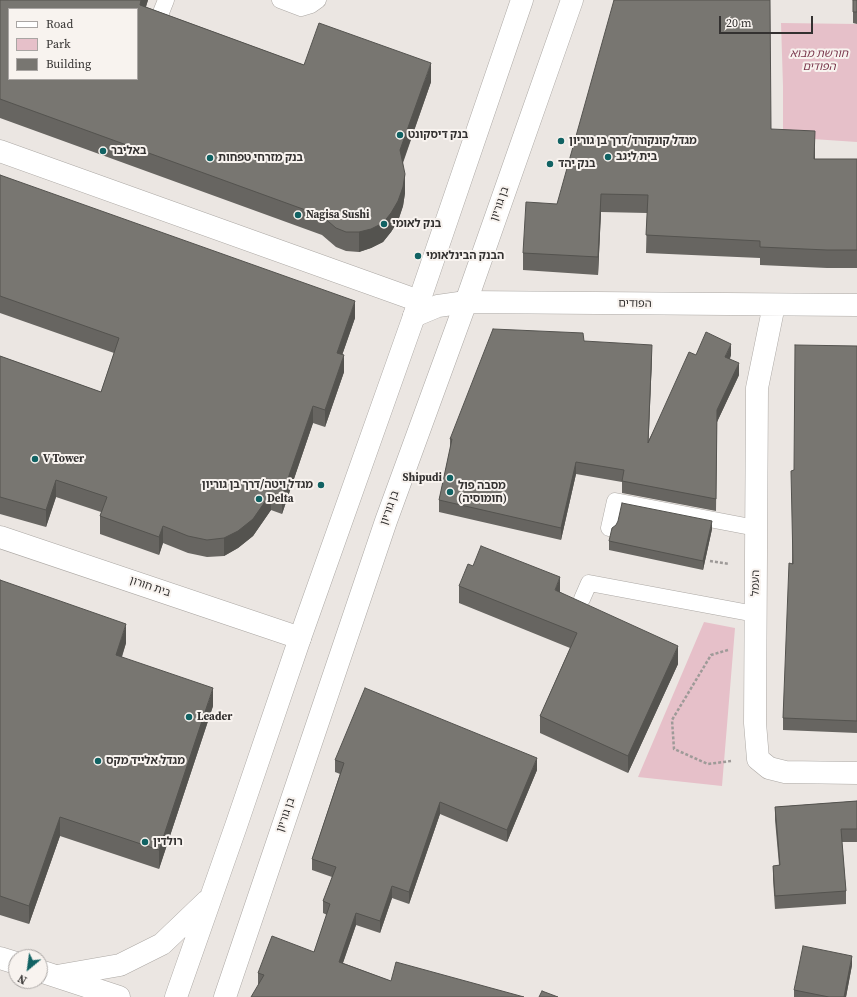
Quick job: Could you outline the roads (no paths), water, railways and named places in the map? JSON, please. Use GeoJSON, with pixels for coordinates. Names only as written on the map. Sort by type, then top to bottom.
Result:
{"type":"FeatureCollection","features":[{"type":"Feature","properties":{"kind":"main road"},"geometry":{"type":"LineString","coordinates":[[176,997],[300,638],[417,308],[522,0]]}},
{"type":"Feature","properties":{"kind":"main road","name":"בן גוריון"},"geometry":{"type":"LineString","coordinates":[[225,997],[386,521],[466,302],[572,0]]}},
{"type":"Feature","properties":{"kind":"main road"},"geometry":{"type":"LineString","coordinates":[[0,151],[417,308]]}},
{"type":"Feature","properties":{"kind":"main road","name":"הפודים"},"geometry":{"type":"LineString","coordinates":[[417,308],[466,302],[857,306]]}},
{"type":"Feature","properties":{"kind":"main road","name":"העמל"},"geometry":{"type":"LineString","coordinates":[[774,305],[757,388],[755,723],[758,759],[769,768],[785,772],[857,773]]}},
{"type":"Feature","properties":{"kind":"main road","name":"בית חורון"},"geometry":{"type":"LineString","coordinates":[[0,537],[300,638]]}},
{"type":"Feature","properties":{"kind":"main road"},"geometry":{"type":"LineString","coordinates":[[48,973],[120,965],[162,944],[210,897]]}},
{"type":"Feature","properties":{"kind":"main road"},"geometry":{"type":"LineString","coordinates":[[48,973],[119,997]]}},
{"type":"Feature","properties":{"kind":"lane"},"geometry":{"type":"LineString","coordinates":[[160,15],[166,0]]}},
{"type":"Feature","properties":{"kind":"lane"},"geometry":{"type":"LineString","coordinates":[[280,0],[301,8],[311,5],[318,0]]}},
{"type":"Feature","properties":{"kind":"lane"},"geometry":{"type":"LineString","coordinates":[[609,528],[615,501],[756,528]]}},
{"type":"Feature","properties":{"kind":"lane"},"geometry":{"type":"LineString","coordinates":[[582,599],[589,583],[755,614]]}},
{"type":"Feature","properties":{"kind":"place","name":"בנק דיסקונט"},"geometry":{"type":"Point","coordinates":[400,135]}},
{"type":"Feature","properties":{"kind":"place","name":"מגדל קונקורד/דרך בן גוריון"},"geometry":{"type":"Point","coordinates":[561,141]}},
{"type":"Feature","properties":{"kind":"place","name":"באליבר"},"geometry":{"type":"Point","coordinates":[103,151]}},
{"type":"Feature","properties":{"kind":"place","name":"בית ליגב"},"geometry":{"type":"Point","coordinates":[608,157]}},
{"type":"Feature","properties":{"kind":"place","name":"בנק מזרחי טפחות"},"geometry":{"type":"Point","coordinates":[210,158]}},
{"type":"Feature","properties":{"kind":"place","name":"בנק יהד"},"geometry":{"type":"Point","coordinates":[550,164]}},
{"type":"Feature","properties":{"kind":"place","name":"Nagisa Sushi"},"geometry":{"type":"Point","coordinates":[298,215]}},
{"type":"Feature","properties":{"kind":"place","name":"בנק לאומי"},"geometry":{"type":"Point","coordinates":[384,224]}},
{"type":"Feature","properties":{"kind":"place","name":"הבנק הבינלאומי"},"geometry":{"type":"Point","coordinates":[418,256]}},
{"type":"Feature","properties":{"kind":"place","name":"V Tower"},"geometry":{"type":"Point","coordinates":[35,459]}},
{"type":"Feature","properties":{"kind":"place","name":"Shipudi"},"geometry":{"type":"Point","coordinates":[450,478]}},
{"type":"Feature","properties":{"kind":"place","name":"מגדל ויטה/דרך בן גוריון"},"geometry":{"type":"Point","coordinates":[321,485]}},
{"type":"Feature","properties":{"kind":"place","name":"מסבה פול (חומוסיה)"},"geometry":{"type":"Point","coordinates":[450,492]}},
{"type":"Feature","properties":{"kind":"place","name":"Delta"},"geometry":{"type":"Point","coordinates":[259,499]}},
{"type":"Feature","properties":{"kind":"place","name":"Leader"},"geometry":{"type":"Point","coordinates":[189,717]}},
{"type":"Feature","properties":{"kind":"place","name":"מגדל אלייד מקס"},"geometry":{"type":"Point","coordinates":[98,761]}},
{"type":"Feature","properties":{"kind":"place","name":"רולדין"},"geometry":{"type":"Point","coordinates":[145,842]}},
{"type":"Feature","properties":{"kind":"park label","name":"חורשת מבוא הפודים"},"geometry":{"type":"Point","coordinates":[819,60]}}]}
